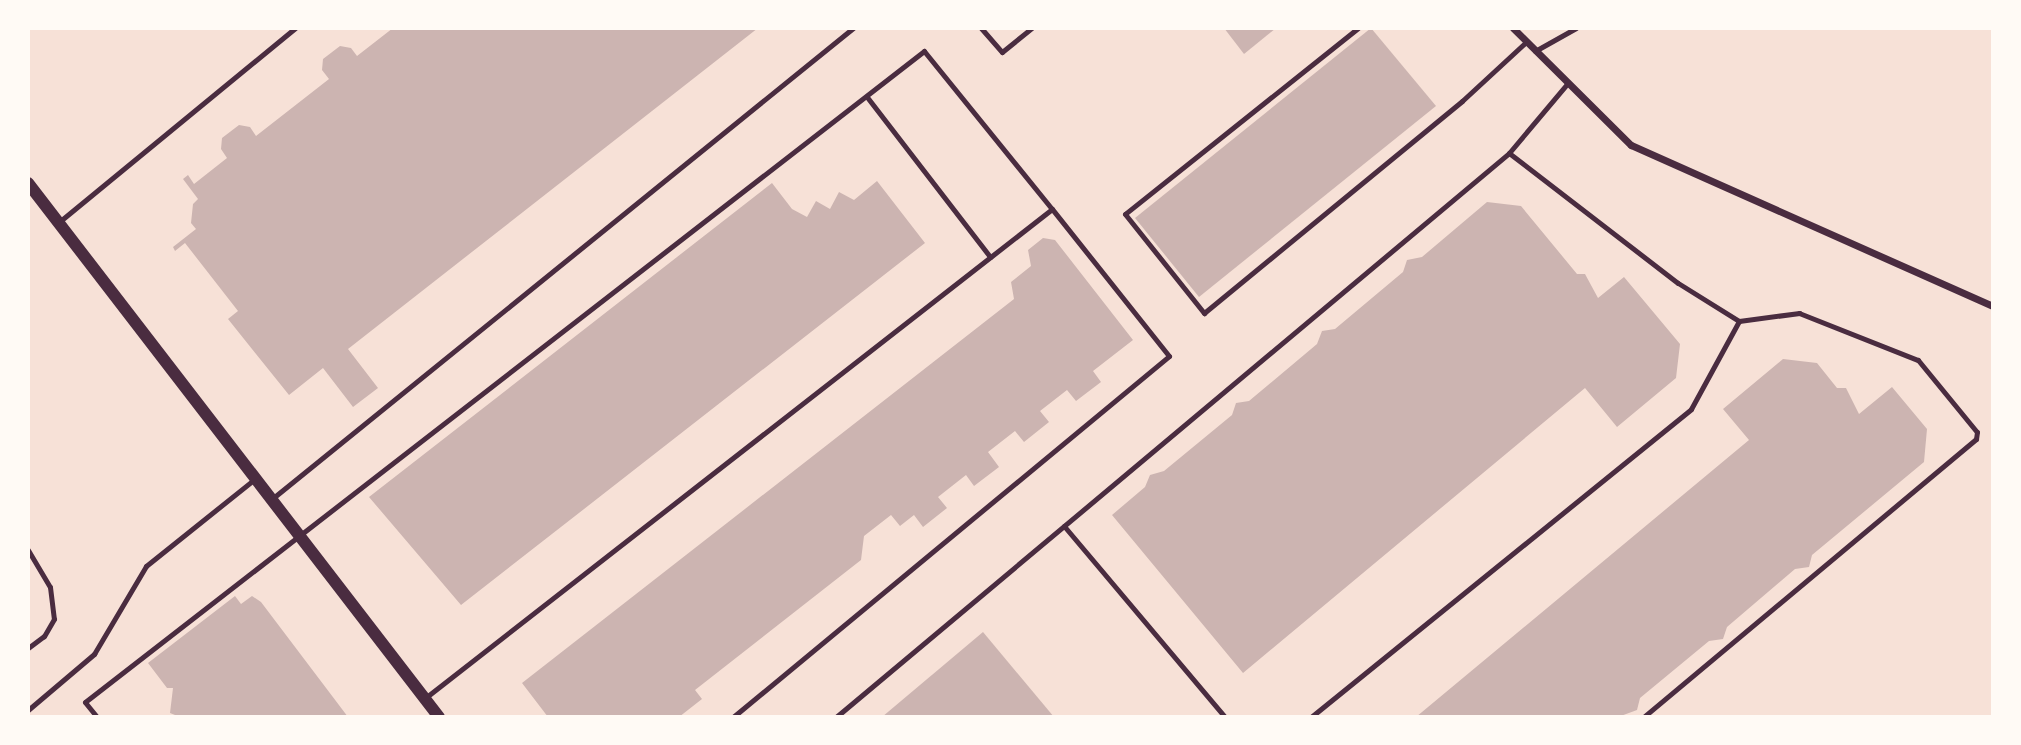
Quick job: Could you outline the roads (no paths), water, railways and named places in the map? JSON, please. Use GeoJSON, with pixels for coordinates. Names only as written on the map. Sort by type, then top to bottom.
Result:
{"type":"FeatureCollection","features":[{"type":"Feature","properties":{"kind":"street"},"geometry":{"type":"LineString","coordinates":[[1513,28],[1631,145],[1993,306]]}},
{"type":"Feature","properties":{"kind":"street"},"geometry":{"type":"LineString","coordinates":[[28,183],[439,717]]}},
{"type":"Feature","properties":{"kind":"lane"},"geometry":{"type":"LineString","coordinates":[[59,222],[295,28]]}},
{"type":"Feature","properties":{"kind":"lane"},"geometry":{"type":"LineString","coordinates":[[273,498],[853,28]]}},
{"type":"Feature","properties":{"kind":"lane"},"geometry":{"type":"LineString","coordinates":[[981,28],[1002,52],[1032,28]]}},
{"type":"Feature","properties":{"kind":"lane"},"geometry":{"type":"LineString","coordinates":[[1358,28],[1125,214],[1204,313],[1526,43]]}},
{"type":"Feature","properties":{"kind":"lane"},"geometry":{"type":"LineString","coordinates":[[1535,51],[1576,28]]}},
{"type":"Feature","properties":{"kind":"lane"},"geometry":{"type":"LineString","coordinates":[[97,717],[85,702],[301,538],[925,51],[1169,356],[733,717]]}},
{"type":"Feature","properties":{"kind":"lane"},"geometry":{"type":"LineString","coordinates":[[836,717],[1510,153],[1567,84]]}},
{"type":"Feature","properties":{"kind":"lane"},"geometry":{"type":"LineString","coordinates":[[867,97],[990,257]]}},
{"type":"Feature","properties":{"kind":"lane"},"geometry":{"type":"LineString","coordinates":[[1510,153],[1678,283],[1739,321],[1799,313],[1918,360],[1977,436],[1643,717]]}},
{"type":"Feature","properties":{"kind":"lane"},"geometry":{"type":"LineString","coordinates":[[425,699],[1052,209]]}},
{"type":"Feature","properties":{"kind":"lane"},"geometry":{"type":"LineString","coordinates":[[1311,717],[1691,409],[1739,321]]}},
{"type":"Feature","properties":{"kind":"lane"},"geometry":{"type":"LineString","coordinates":[[28,710],[94,654],[146,566],[256,478]]}},
{"type":"Feature","properties":{"kind":"lane"},"geometry":{"type":"LineString","coordinates":[[1064,526],[1225,717]]}},
{"type":"Feature","properties":{"kind":"lane"},"geometry":{"type":"LineString","coordinates":[[28,551],[50,587],[54,619],[44,636],[28,648]]}}]}
